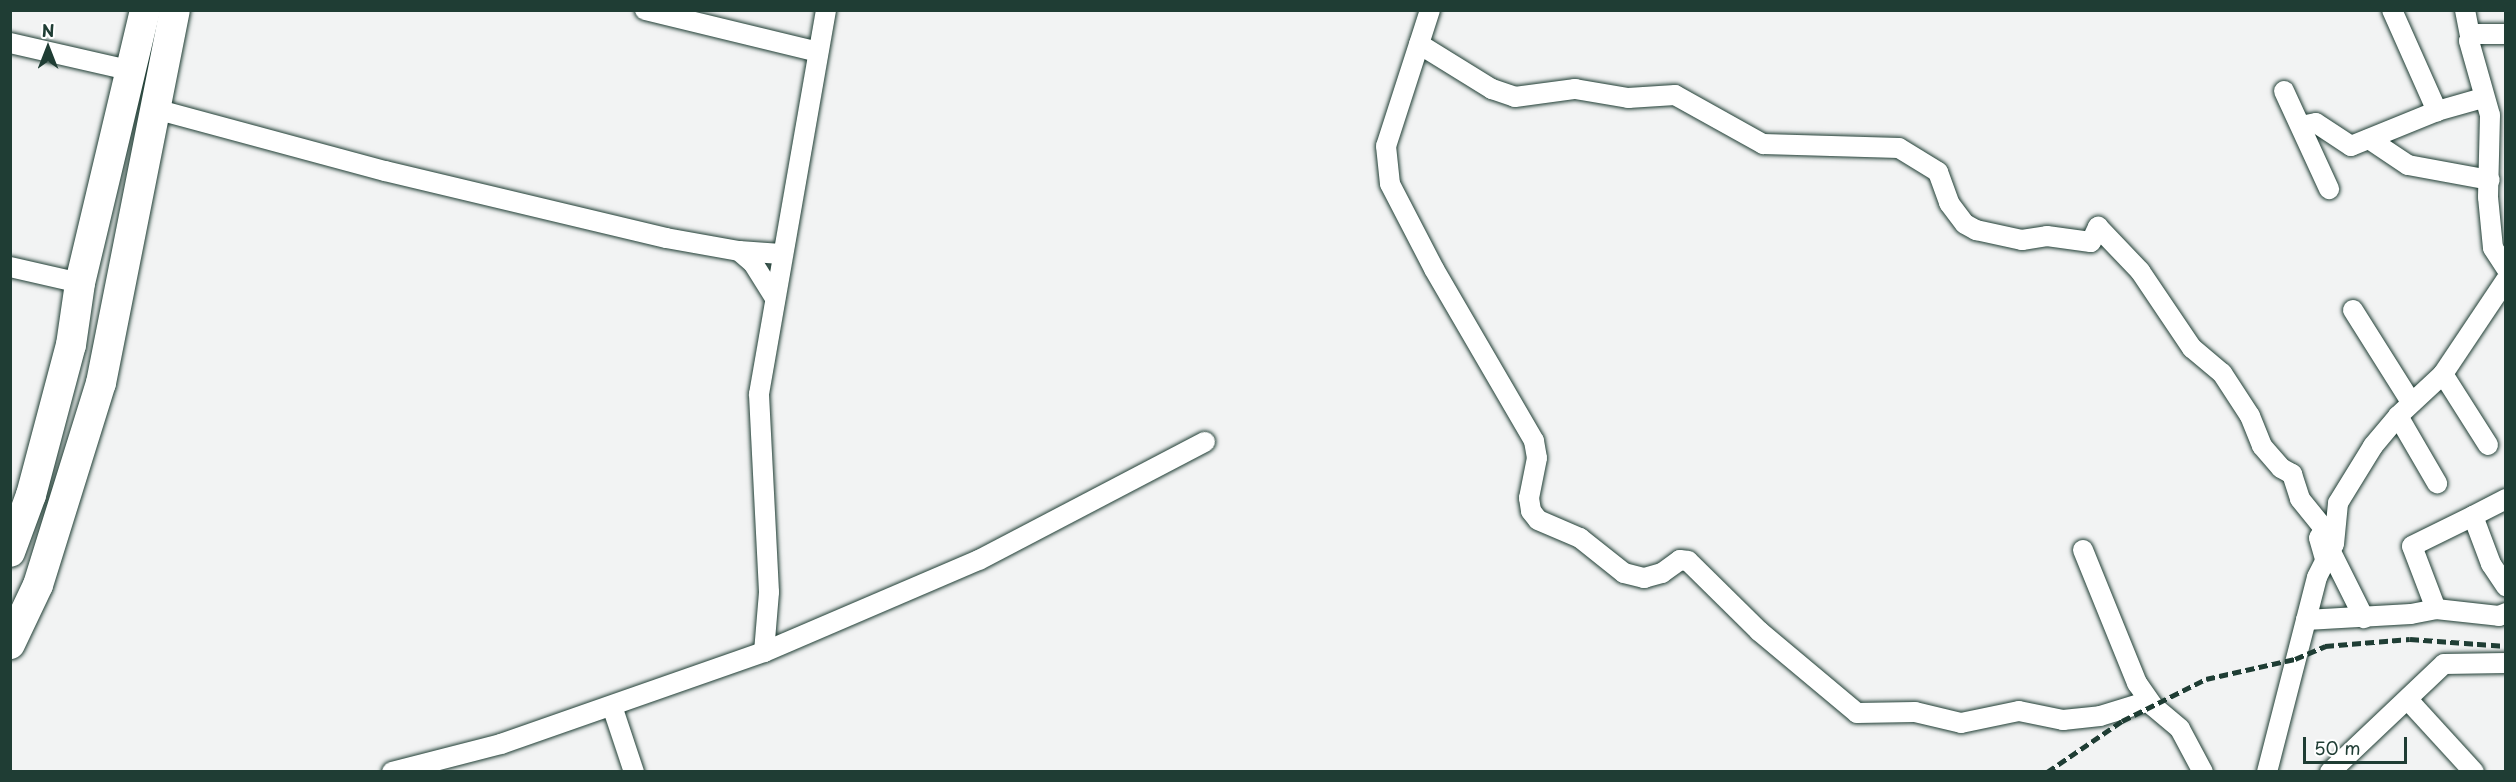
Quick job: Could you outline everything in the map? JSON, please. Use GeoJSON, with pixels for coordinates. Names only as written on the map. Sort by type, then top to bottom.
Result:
{"type":"FeatureCollection","features":[{"type":"Feature","properties":{"kind":"highway"},"geometry":{"type":"LineString","coordinates":[[10,552],[54,415],[71,345],[80,283],[133,71],[145,10]]}},
{"type":"Feature","properties":{"kind":"highway"},"geometry":{"type":"LineString","coordinates":[[10,644],[38,585],[101,383],[175,10]]}},
{"type":"Feature","properties":{"kind":"street"},"geometry":{"type":"LineString","coordinates":[[645,10],[818,52]]}},
{"type":"Feature","properties":{"kind":"street"},"geometry":{"type":"LineString","coordinates":[[764,652],[769,592],[759,394],[774,296],[826,10]]}},
{"type":"Feature","properties":{"kind":"street"},"geometry":{"type":"LineString","coordinates":[[1430,10],[1386,146],[1390,184],[1434,269],[1534,441],[1537,458],[1529,498],[1531,511],[1539,520],[1585,542],[1624,573],[1644,578],[1662,573],[1680,560],[1688,561],[1759,631],[1797,659],[1857,713],[1915,712],[1961,723],[2019,711],[2062,720],[2100,716],[2149,701]]}},
{"type":"Feature","properties":{"kind":"street"},"geometry":{"type":"LineString","coordinates":[[2392,10],[2437,111]]}},
{"type":"Feature","properties":{"kind":"street"},"geometry":{"type":"LineString","coordinates":[[2267,771],[2306,620],[2328,555],[2338,503],[2404,409],[2443,374],[2505,279],[2493,248],[2490,115],[2483,98],[2465,10]]}},
{"type":"Feature","properties":{"kind":"street"},"geometry":{"type":"LineString","coordinates":[[2470,36],[2505,34]]}},
{"type":"Feature","properties":{"kind":"street"},"geometry":{"type":"LineString","coordinates":[[10,43],[133,71]]}},
{"type":"Feature","properties":{"kind":"street"},"geometry":{"type":"LineString","coordinates":[[1419,44],[1492,89],[1515,97],[1575,89],[1628,98],[1675,95],[1763,144],[1899,148],[1938,172],[1949,203],[1965,224],[1976,230],[2022,240],[2047,236],[2091,242],[2098,226],[2140,271],[2192,348],[2222,373],[2250,416],[2269,455],[2292,474],[2300,499],[2324,529],[2319,538],[2364,618]]}},
{"type":"Feature","properties":{"kind":"street"},"geometry":{"type":"LineString","coordinates":[[2284,91],[2329,189]]}},
{"type":"Feature","properties":{"kind":"street"},"geometry":{"type":"LineString","coordinates":[[2301,126],[2316,123],[2345,145],[2369,139],[2437,111],[2483,98]]}},
{"type":"Feature","properties":{"kind":"street"},"geometry":{"type":"LineString","coordinates":[[155,109],[464,190],[739,251],[782,254]]}},
{"type":"Feature","properties":{"kind":"street"},"geometry":{"type":"LineString","coordinates":[[2369,139],[2408,165],[2490,180]]}},
{"type":"Feature","properties":{"kind":"street"},"geometry":{"type":"LineString","coordinates":[[739,251],[753,263],[774,296]]}},
{"type":"Feature","properties":{"kind":"street"},"geometry":{"type":"LineString","coordinates":[[10,267],[80,283]]}},
{"type":"Feature","properties":{"kind":"street"},"geometry":{"type":"LineString","coordinates":[[2353,310],[2404,409],[2437,483]]}},
{"type":"Feature","properties":{"kind":"street"},"geometry":{"type":"LineString","coordinates":[[2443,374],[2488,445]]}},
{"type":"Feature","properties":{"kind":"street"},"geometry":{"type":"LineString","coordinates":[[392,771],[501,744],[764,652],[979,560],[1205,442]]}},
{"type":"Feature","properties":{"kind":"street"},"geometry":{"type":"LineString","coordinates":[[2436,609],[2412,546],[2505,499]]}},
{"type":"Feature","properties":{"kind":"street"},"geometry":{"type":"LineString","coordinates":[[2473,516],[2491,564],[2505,586]]}},
{"type":"Feature","properties":{"kind":"street"},"geometry":{"type":"LineString","coordinates":[[2083,550],[2137,683],[2149,701],[2180,729],[2203,771]]}},
{"type":"Feature","properties":{"kind":"street"},"geometry":{"type":"LineString","coordinates":[[2306,620],[2364,618],[2436,609],[2499,616],[2505,612]]}},
{"type":"Feature","properties":{"kind":"street"},"geometry":{"type":"LineString","coordinates":[[2330,771],[2409,701],[2444,664],[2505,663]]}},
{"type":"Feature","properties":{"kind":"street"},"geometry":{"type":"LineString","coordinates":[[2409,701],[2474,771]]}},
{"type":"Feature","properties":{"kind":"street"},"geometry":{"type":"LineString","coordinates":[[612,706],[634,771]]}},
{"type":"Feature","properties":{"kind":"railway"},"geometry":{"type":"LineString","coordinates":[[2047,772],[2122,721],[2206,679],[2295,659],[2325,646],[2410,639],[2506,646]]}}]}
